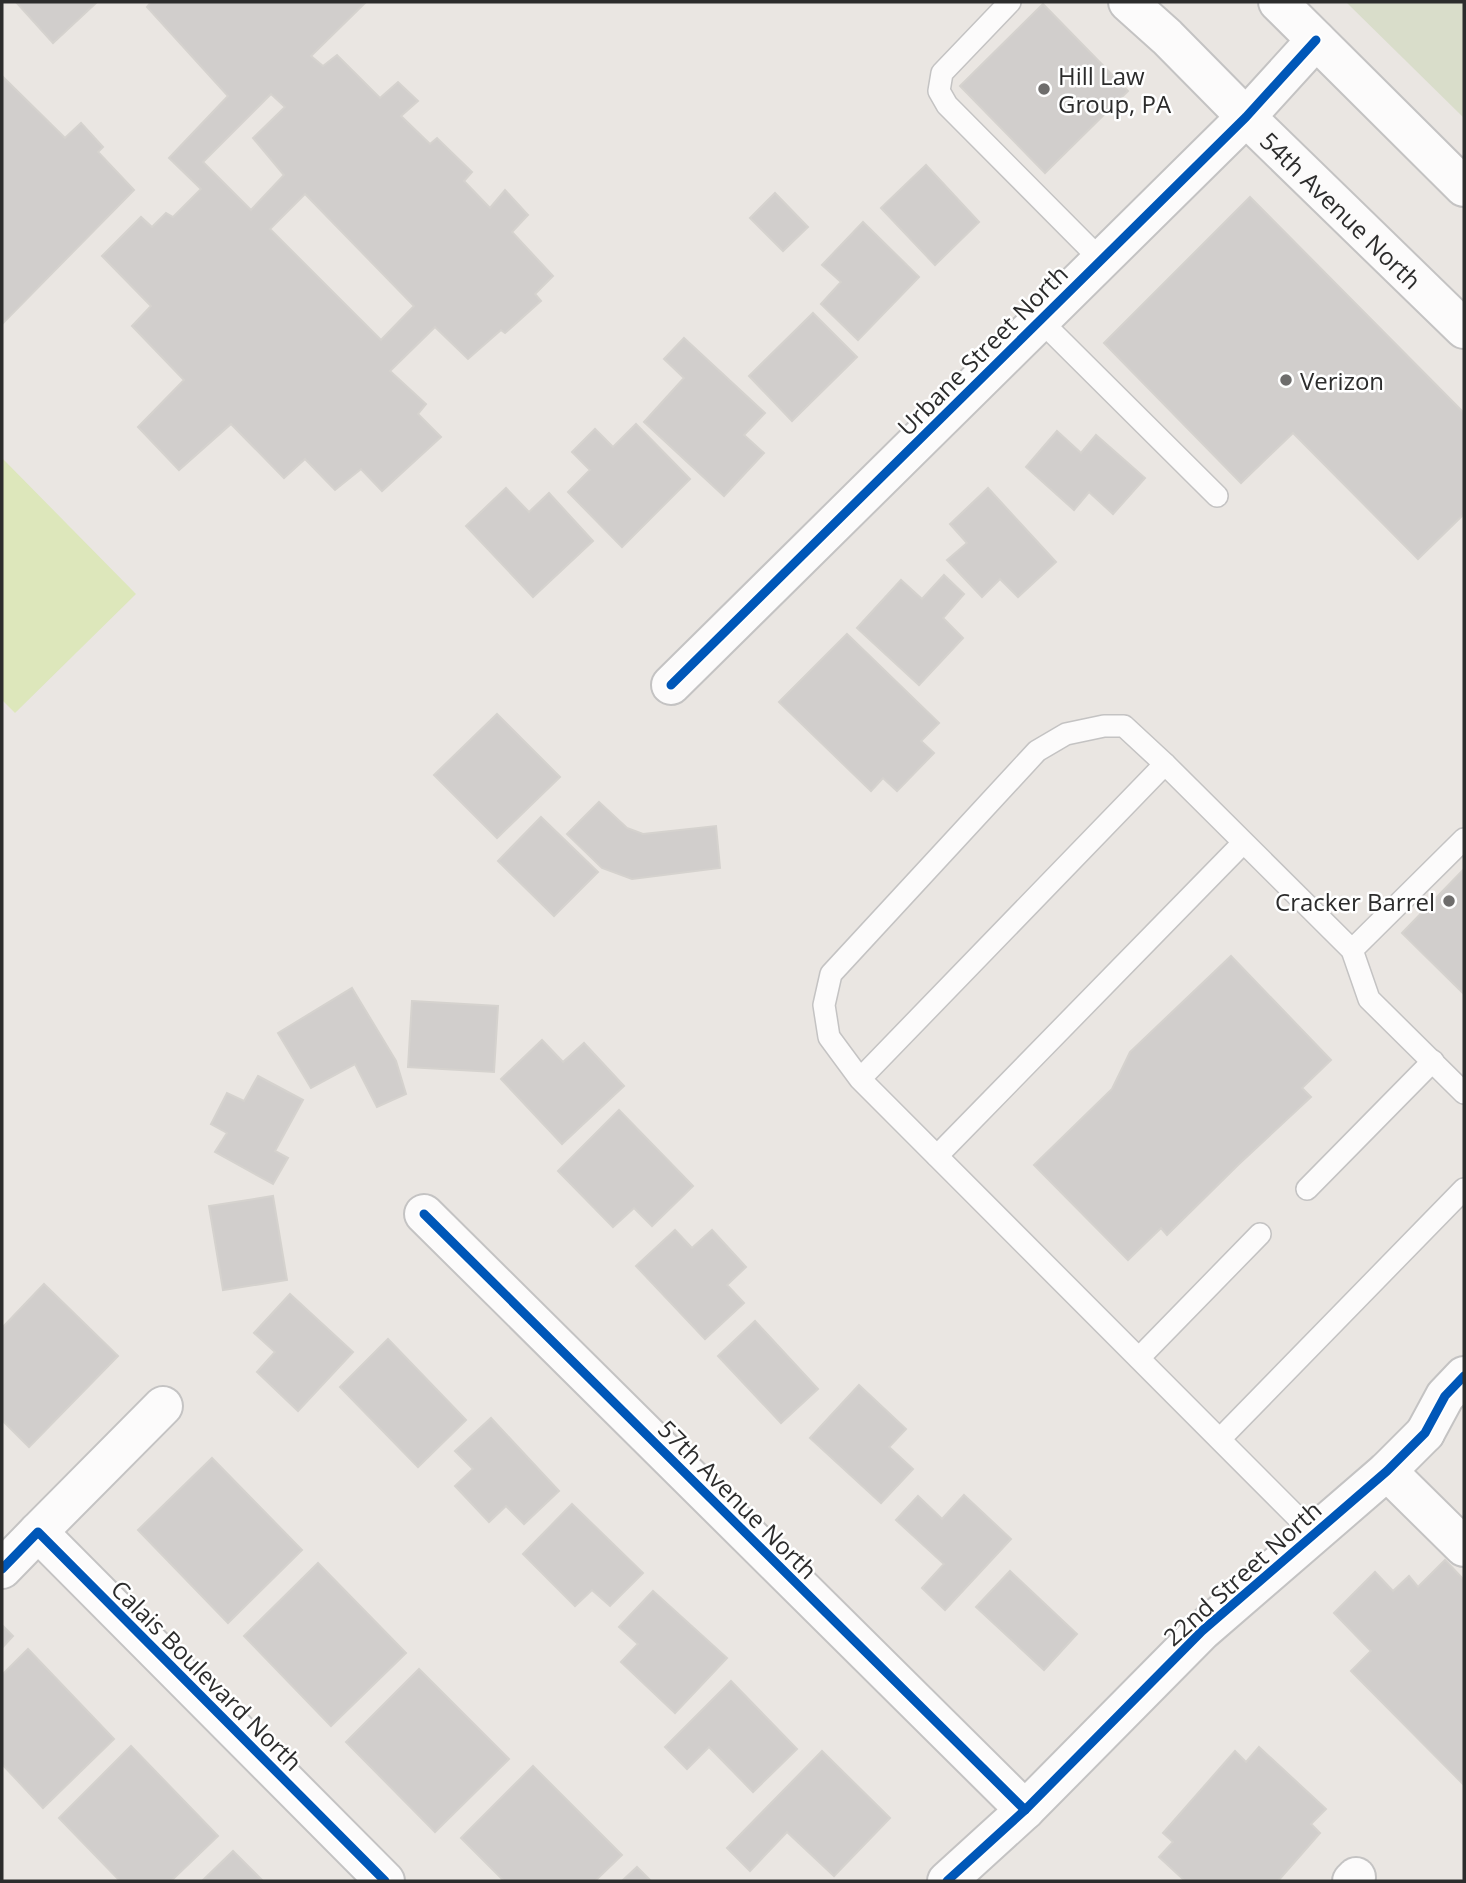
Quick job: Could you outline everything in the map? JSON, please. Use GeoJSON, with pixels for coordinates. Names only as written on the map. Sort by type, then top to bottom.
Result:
{"type":"FeatureCollection","features":[{"type":"Feature","properties":{"kind":"street","name":"54th Avenue North"},"geometry":{"type":"LineString","coordinates":[[1128,2],[1464,329]]}},
{"type":"Feature","properties":{"kind":"street"},"geometry":{"type":"LineString","coordinates":[[1278,2],[1464,187]]}},
{"type":"Feature","properties":{"kind":"street","name":"Urbane Street North"},"geometry":{"type":"LineString","coordinates":[[671,685],[1246,117],[1317,40]]}},
{"type":"Feature","properties":{"kind":"street","name":"57th Avenue North"},"geometry":{"type":"LineString","coordinates":[[424,1214],[1025,1810]]}},
{"type":"Feature","properties":{"kind":"street","name":"22nd Street North"},"geometry":{"type":"LineString","coordinates":[[947,1881],[1025,1810],[1202,1631],[1387,1471],[1425,1433],[1445,1396],[1464,1376]]}},
{"type":"Feature","properties":{"kind":"street"},"geometry":{"type":"LineString","coordinates":[[2,1569],[163,1406]]}},
{"type":"Feature","properties":{"kind":"street","name":"22nd Street North"},"geometry":{"type":"LineString","coordinates":[[1425,1433],[1464,1421]]}},
{"type":"Feature","properties":{"kind":"street"},"geometry":{"type":"LineString","coordinates":[[1387,1471],[1464,1547]]}},
{"type":"Feature","properties":{"kind":"street","name":"Calais Boulevard North"},"geometry":{"type":"LineString","coordinates":[[38,1532],[385,1881]]}},
{"type":"Feature","properties":{"kind":"lane"},"geometry":{"type":"LineString","coordinates":[[1010,2],[942,73],[939,91],[947,105],[1101,260]]}},
{"type":"Feature","properties":{"kind":"lane"},"geometry":{"type":"LineString","coordinates":[[1040,320],[1217,496]]}},
{"type":"Feature","properties":{"kind":"lane"},"geometry":{"type":"LineString","coordinates":[[1314,1534],[860,1079],[829,1037],[824,1004],[831,974],[1037,751],[1066,734],[1104,726],[1125,726],[1352,950],[1369,999],[1464,1093]]}},
{"type":"Feature","properties":{"kind":"lane"},"geometry":{"type":"LineString","coordinates":[[860,1079],[1165,764]]}},
{"type":"Feature","properties":{"kind":"lane"},"geometry":{"type":"LineString","coordinates":[[1352,950],[1464,839]]}},
{"type":"Feature","properties":{"kind":"lane"},"geometry":{"type":"LineString","coordinates":[[937,1156],[1243,843]]}},
{"type":"Feature","properties":{"kind":"lane"},"geometry":{"type":"LineString","coordinates":[[1307,1189],[1433,1061]]}},
{"type":"Feature","properties":{"kind":"lane"},"geometry":{"type":"LineString","coordinates":[[1220,1439],[1464,1189]]}},
{"type":"Feature","properties":{"kind":"lane"},"geometry":{"type":"LineString","coordinates":[[1139,1358],[1260,1234]]}},
{"type":"Feature","properties":{"kind":"green space"},"geometry":{"type":"Polygon","coordinates":[[[1346,2],[1464,2],[1464,118],[1346,2]]]}},
{"type":"Feature","properties":{"kind":"green space"},"geometry":{"type":"Polygon","coordinates":[[[2,458],[136,594],[15,713],[2,700],[2,458]]]}},
{"type":"Feature","properties":{"kind":"building"},"geometry":{"type":"Polygon","coordinates":[[[16,2],[97,2],[53,43],[16,2]]]}},
{"type":"Feature","properties":{"kind":"building"},"geometry":{"type":"Polygon","coordinates":[[[151,2],[366,2],[311,56],[323,66],[337,55],[380,98],[398,82],[418,101],[401,116],[430,144],[437,138],[472,172],[464,181],[490,208],[505,190],[528,215],[512,232],[553,276],[535,294],[541,301],[505,333],[501,330],[468,359],[435,327],[390,371],[426,404],[418,414],[441,437],[382,491],[361,469],[335,490],[305,459],[284,478],[231,424],[179,470],[138,427],[184,380],[132,326],[151,306],[102,256],[141,217],[152,227],[166,213],[173,217],[201,189],[169,158],[228,96],[147,7],[151,2]],[[271,94],[203,162],[251,210],[284,175],[253,138],[285,107],[271,94]],[[305,194],[270,229],[381,340],[414,306],[305,194]]]}},
{"type":"Feature","properties":{"kind":"building","name":"Hill Law Group, PA"},"geometry":{"type":"Polygon","coordinates":[[[1043,4],[1128,91],[1045,173],[960,86],[1043,4]]]}},
{"type":"Feature","properties":{"kind":"building"},"geometry":{"type":"Polygon","coordinates":[[[2,76],[65,138],[81,123],[103,147],[98,152],[134,190],[2,324],[2,76]]]}},
{"type":"Feature","properties":{"kind":"building"},"geometry":{"type":"Polygon","coordinates":[[[926,165],[979,222],[935,265],[881,208],[926,165]]]}},
{"type":"Feature","properties":{"kind":"building"},"geometry":{"type":"Polygon","coordinates":[[[775,193],[808,227],[783,251],[750,218],[775,193]]]}},
{"type":"Feature","properties":{"kind":"building","name":"Verizon"},"geometry":{"type":"Polygon","coordinates":[[[1250,197],[1464,413],[1464,514],[1418,559],[1293,433],[1241,483],[1104,343],[1250,197]]]}},
{"type":"Feature","properties":{"kind":"building"},"geometry":{"type":"Polygon","coordinates":[[[863,222],[919,277],[858,340],[821,304],[841,282],[822,265],[863,222]]]}},
{"type":"Feature","properties":{"kind":"building"},"geometry":{"type":"Polygon","coordinates":[[[813,313],[857,357],[792,421],[749,376],[813,313]]]}},
{"type":"Feature","properties":{"kind":"building"},"geometry":{"type":"Polygon","coordinates":[[[684,338],[765,413],[744,435],[764,453],[724,496],[644,422],[684,378],[664,359],[684,338]]]}},
{"type":"Feature","properties":{"kind":"building"},"geometry":{"type":"Polygon","coordinates":[[[636,424],[690,479],[622,547],[568,492],[590,470],[572,452],[595,429],[613,447],[636,424]]]}},
{"type":"Feature","properties":{"kind":"building"},"geometry":{"type":"Polygon","coordinates":[[[1057,431],[1081,453],[1096,435],[1145,478],[1113,514],[1089,492],[1074,510],[1026,467],[1057,431]]]}},
{"type":"Feature","properties":{"kind":"building"},"geometry":{"type":"Polygon","coordinates":[[[506,488],[529,512],[549,493],[593,541],[533,597],[466,526],[506,488]]]}},
{"type":"Feature","properties":{"kind":"building"},"geometry":{"type":"Polygon","coordinates":[[[988,488],[1056,562],[1018,597],[1000,579],[982,597],[947,560],[967,543],[950,524],[988,488]]]}},
{"type":"Feature","properties":{"kind":"building"},"geometry":{"type":"Polygon","coordinates":[[[944,575],[964,594],[943,618],[963,638],[919,685],[857,628],[901,580],[922,599],[944,575]]]}},
{"type":"Feature","properties":{"kind":"building"},"geometry":{"type":"Polygon","coordinates":[[[847,634],[939,723],[921,741],[934,753],[897,791],[883,778],[871,791],[779,702],[847,634]]]}},
{"type":"Feature","properties":{"kind":"building"},"geometry":{"type":"Polygon","coordinates":[[[497,714],[560,777],[497,838],[434,775],[497,714]]]}},
{"type":"Feature","properties":{"kind":"building"},"geometry":{"type":"Polygon","coordinates":[[[599,802],[627,828],[643,834],[716,826],[720,868],[632,879],[602,868],[567,834],[599,802]]]}},
{"type":"Feature","properties":{"kind":"building"},"geometry":{"type":"Polygon","coordinates":[[[541,817],[598,872],[554,916],[498,861],[541,817]]]}},
{"type":"Feature","properties":{"kind":"building","name":"Cracker Barrel"},"geometry":{"type":"Polygon","coordinates":[[[1464,869],[1464,994],[1402,933],[1464,869]]]}},
{"type":"Feature","properties":{"kind":"building"},"geometry":{"type":"Polygon","coordinates":[[[1231,956],[1331,1060],[1302,1088],[1311,1097],[1167,1235],[1161,1228],[1128,1260],[1034,1165],[1112,1089],[1130,1052],[1231,956]]]}},
{"type":"Feature","properties":{"kind":"building"},"geometry":{"type":"Polygon","coordinates":[[[352,988],[396,1061],[406,1094],[377,1107],[355,1064],[311,1088],[278,1033],[352,988]]]}},
{"type":"Feature","properties":{"kind":"building"},"geometry":{"type":"Polygon","coordinates":[[[412,1001],[498,1006],[494,1072],[408,1067],[412,1001]]]}},
{"type":"Feature","properties":{"kind":"building"},"geometry":{"type":"Polygon","coordinates":[[[542,1040],[563,1062],[584,1043],[624,1086],[562,1144],[501,1079],[542,1040]]]}},
{"type":"Feature","properties":{"kind":"building"},"geometry":{"type":"Polygon","coordinates":[[[258,1076],[303,1100],[275,1151],[288,1158],[273,1184],[215,1152],[227,1133],[211,1124],[227,1093],[244,1101],[258,1076]]]}},
{"type":"Feature","properties":{"kind":"building"},"geometry":{"type":"Polygon","coordinates":[[[619,1110],[693,1186],[652,1226],[634,1208],[613,1227],[558,1171],[619,1110]]]}},
{"type":"Feature","properties":{"kind":"building"},"geometry":{"type":"Polygon","coordinates":[[[273,1196],[287,1280],[223,1290],[209,1206],[273,1196]]]}},
{"type":"Feature","properties":{"kind":"building"},"geometry":{"type":"Polygon","coordinates":[[[675,1230],[692,1248],[712,1230],[746,1267],[727,1285],[744,1303],[705,1339],[636,1266],[675,1230]]]}},
{"type":"Feature","properties":{"kind":"building"},"geometry":{"type":"Polygon","coordinates":[[[44,1284],[118,1356],[29,1447],[2,1420],[2,1328],[44,1284]]]}},
{"type":"Feature","properties":{"kind":"building"},"geometry":{"type":"Polygon","coordinates":[[[290,1294],[353,1352],[298,1411],[257,1372],[275,1352],[254,1333],[290,1294]]]}},
{"type":"Feature","properties":{"kind":"building"},"geometry":{"type":"Polygon","coordinates":[[[755,1321],[818,1389],[781,1423],[718,1356],[755,1321]]]}},
{"type":"Feature","properties":{"kind":"building"},"geometry":{"type":"Polygon","coordinates":[[[388,1339],[466,1420],[418,1467],[340,1387],[388,1339]]]}},
{"type":"Feature","properties":{"kind":"building"},"geometry":{"type":"Polygon","coordinates":[[[859,1385],[906,1429],[889,1447],[913,1469],[881,1503],[810,1438],[859,1385]]]}},
{"type":"Feature","properties":{"kind":"building"},"geometry":{"type":"Polygon","coordinates":[[[491,1418],[559,1491],[524,1524],[506,1506],[489,1522],[455,1486],[473,1469],[455,1451],[491,1418]]]}},
{"type":"Feature","properties":{"kind":"building"},"geometry":{"type":"Polygon","coordinates":[[[212,1458],[302,1550],[228,1623],[138,1530],[212,1458]]]}},
{"type":"Feature","properties":{"kind":"building"},"geometry":{"type":"Polygon","coordinates":[[[964,1495],[1011,1539],[945,1610],[922,1588],[944,1564],[896,1520],[918,1496],[942,1519],[964,1495]]]}},
{"type":"Feature","properties":{"kind":"building"},"geometry":{"type":"Polygon","coordinates":[[[572,1504],[643,1573],[610,1606],[592,1590],[575,1606],[523,1554],[572,1504]]]}},
{"type":"Feature","properties":{"kind":"building"},"geometry":{"type":"Polygon","coordinates":[[[1445,1560],[1464,1580],[1464,1785],[1351,1671],[1371,1651],[1334,1613],[1375,1572],[1393,1591],[1409,1576],[1418,1587],[1445,1560]]]}},
{"type":"Feature","properties":{"kind":"building"},"geometry":{"type":"Polygon","coordinates":[[[318,1563],[406,1653],[331,1726],[244,1636],[318,1563]]]}},
{"type":"Feature","properties":{"kind":"building"},"geometry":{"type":"Polygon","coordinates":[[[1010,1571],[1077,1634],[1044,1670],[976,1607],[1010,1571]]]}},
{"type":"Feature","properties":{"kind":"building"},"geometry":{"type":"Polygon","coordinates":[[[653,1591],[727,1658],[675,1713],[621,1662],[638,1644],[619,1627],[653,1591]]]}},
{"type":"Feature","properties":{"kind":"building"},"geometry":{"type":"Polygon","coordinates":[[[2,1625],[13,1636],[2,1648],[2,1625]]]}},
{"type":"Feature","properties":{"kind":"building"},"geometry":{"type":"Polygon","coordinates":[[[28,1649],[114,1739],[43,1808],[2,1764],[2,1675],[28,1649]]]}},
{"type":"Feature","properties":{"kind":"building"},"geometry":{"type":"Polygon","coordinates":[[[419,1669],[509,1759],[435,1832],[346,1742],[419,1669]]]}},
{"type":"Feature","properties":{"kind":"building"},"geometry":{"type":"Polygon","coordinates":[[[731,1681],[797,1749],[753,1792],[709,1747],[687,1769],[665,1747],[731,1681]]]}},
{"type":"Feature","properties":{"kind":"building"},"geometry":{"type":"Polygon","coordinates":[[[131,1746],[218,1836],[171,1881],[120,1881],[59,1818],[131,1746]]]}},
{"type":"Feature","properties":{"kind":"building"},"geometry":{"type":"Polygon","coordinates":[[[1259,1747],[1326,1809],[1311,1824],[1320,1833],[1278,1881],[1185,1881],[1159,1857],[1173,1842],[1163,1833],[1235,1751],[1246,1762],[1259,1747]]]}},
{"type":"Feature","properties":{"kind":"building"},"geometry":{"type":"Polygon","coordinates":[[[822,1751],[890,1818],[834,1876],[787,1832],[750,1871],[727,1848],[822,1751]]]}},
{"type":"Feature","properties":{"kind":"building"},"geometry":{"type":"Polygon","coordinates":[[[533,1766],[622,1855],[595,1881],[504,1881],[461,1838],[533,1766]]]}},
{"type":"Feature","properties":{"kind":"building"},"geometry":{"type":"Polygon","coordinates":[[[233,1851],[263,1881],[202,1881],[233,1851]]]}},
{"type":"Feature","properties":{"kind":"building"},"geometry":{"type":"Polygon","coordinates":[[[637,1867],[651,1881],[622,1881],[637,1867]]]}},
{"type":"Feature","properties":{"kind":"cycle path"},"geometry":{"type":"LineString","coordinates":[[671,685],[1246,117],[1316,40]]}},
{"type":"Feature","properties":{"kind":"cycle path"},"geometry":{"type":"LineString","coordinates":[[424,1214],[1025,1810]]}},
{"type":"Feature","properties":{"kind":"cycle path"},"geometry":{"type":"LineString","coordinates":[[947,1881],[1025,1810],[1202,1631],[1387,1471],[1425,1433],[1445,1396],[1464,1376]]}},
{"type":"Feature","properties":{"kind":"cycle path"},"geometry":{"type":"LineString","coordinates":[[2,1569],[38,1532],[385,1881]]}},
{"type":"Feature","properties":{"kind":"place","name":"Hill Law Group, PA"},"geometry":{"type":"Point","coordinates":[1044,89]}},
{"type":"Feature","properties":{"kind":"place","name":"Verizon"},"geometry":{"type":"Point","coordinates":[1286,380]}},
{"type":"Feature","properties":{"kind":"place","name":"Cracker Barrel"},"geometry":{"type":"Point","coordinates":[1449,901]}}]}
